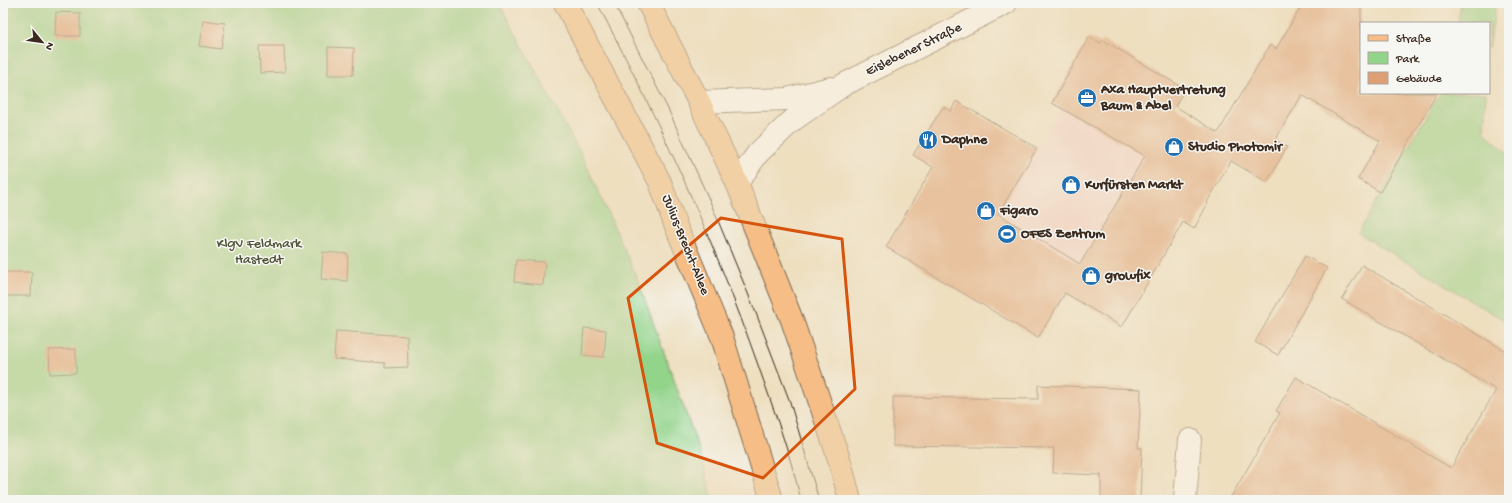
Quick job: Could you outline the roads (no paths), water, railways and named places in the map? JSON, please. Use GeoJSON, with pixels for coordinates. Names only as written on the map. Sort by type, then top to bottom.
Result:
{"type":"FeatureCollection","features":[{"type":"Feature","properties":{"kind":"main road","name":"Julius-Brecht-Allee"},"geometry":{"type":"LineString","coordinates":[[565,3],[660,182],[675,224],[722,337],[772,500]]}},
{"type":"Feature","properties":{"kind":"main road"},"geometry":{"type":"LineString","coordinates":[[648,3],[700,102],[737,183],[792,320],[840,462],[850,500]]}},
{"type":"Feature","properties":{"kind":"street","name":"Eislebener Straße"},"geometry":{"type":"LineString","coordinates":[[737,183],[758,153],[787,126],[843,85],[1006,3]]}},
{"type":"Feature","properties":{"kind":"street","name":"Eislebener Straße"},"geometry":{"type":"LineString","coordinates":[[700,102],[787,99],[843,85]]}},
{"type":"Feature","properties":{"kind":"street"},"geometry":{"type":"LineString","coordinates":[[1185,500],[1190,440]]}},
{"type":"Feature","properties":{"kind":"tram line"},"geometry":{"type":"LineString","coordinates":[[597,3],[664,136],[723,272],[776,415],[801,500]]}},
{"type":"Feature","properties":{"kind":"tram line"},"geometry":{"type":"LineString","coordinates":[[614,3],[668,109],[712,206],[756,313],[790,402],[819,500]]}},
{"type":"Feature","properties":{"kind":"place","name":"Axa Hauptvertretung Baum & Abel"},"geometry":{"type":"Point","coordinates":[1087,98]}},
{"type":"Feature","properties":{"kind":"place","name":"Daphne"},"geometry":{"type":"Point","coordinates":[928,140]}},
{"type":"Feature","properties":{"kind":"place","name":"Studio Photomir"},"geometry":{"type":"Point","coordinates":[1174,147]}},
{"type":"Feature","properties":{"kind":"place","name":"Kurfürsten Markt"},"geometry":{"type":"Point","coordinates":[1071,185]}},
{"type":"Feature","properties":{"kind":"place","name":"Figaro"},"geometry":{"type":"Point","coordinates":[986,211]}},
{"type":"Feature","properties":{"kind":"place","name":"OFES Zentrum"},"geometry":{"type":"Point","coordinates":[1007,234]}},
{"type":"Feature","properties":{"kind":"place","name":"growfix"},"geometry":{"type":"Point","coordinates":[1091,276]}},
{"type":"Feature","properties":{"kind":"park label","name":"KlgV Feldmark Hastedt"},"geometry":{"type":"Point","coordinates":[259,252]}}]}
